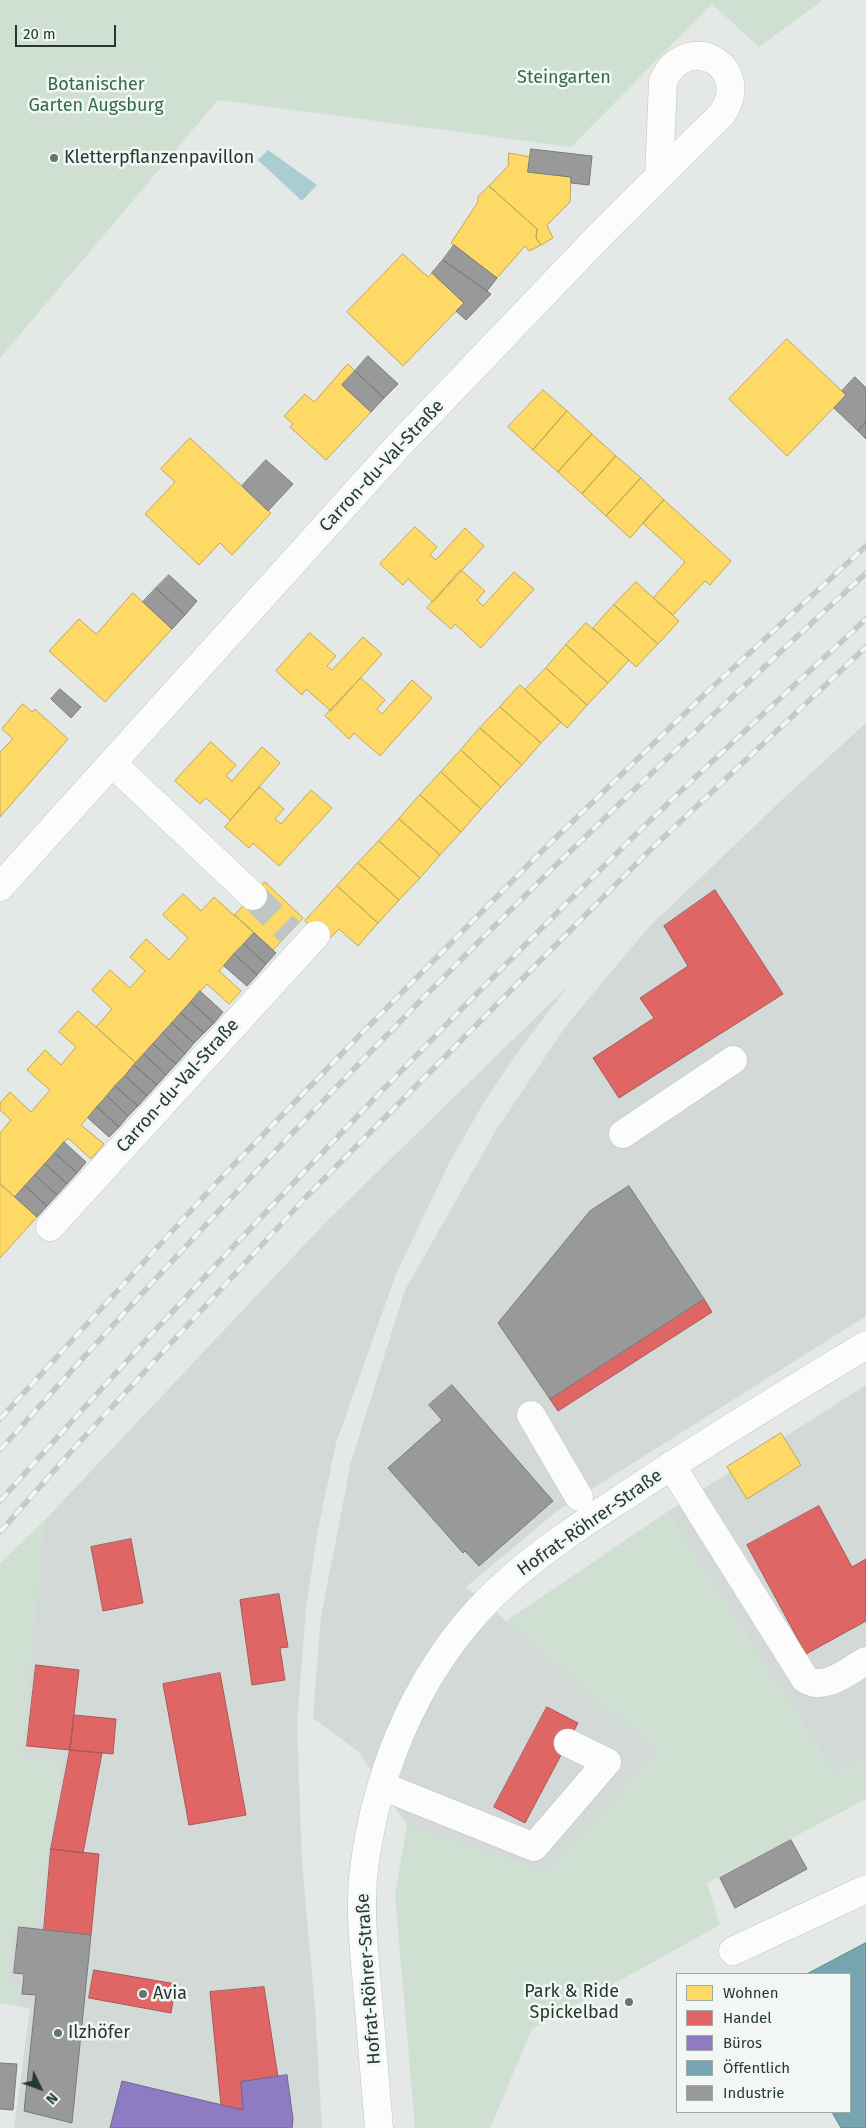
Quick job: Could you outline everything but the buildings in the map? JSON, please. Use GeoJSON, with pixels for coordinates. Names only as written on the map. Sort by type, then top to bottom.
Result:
{"type":"FeatureCollection","features":[{"type":"Feature","properties":{"kind":"street","name":"Carron-du-Val-Straße"},"geometry":{"type":"LineString","coordinates":[[0,888],[398,446],[659,177]]}},
{"type":"Feature","properties":{"kind":"street"},"geometry":{"type":"LineString","coordinates":[[112,764],[253,896]]}},
{"type":"Feature","properties":{"kind":"street","name":"Carron-du-Val-Straße"},"geometry":{"type":"LineString","coordinates":[[50,1227],[304,938]]}},
{"type":"Feature","properties":{"kind":"street"},"geometry":{"type":"LineString","coordinates":[[623,1134],[733,1060]]}},
{"type":"Feature","properties":{"kind":"street","name":"Hofrat-Röhrer-Straße"},"geometry":{"type":"LineString","coordinates":[[379,2128],[362,1925],[363,1879],[370,1832],[391,1756],[408,1715],[440,1659],[466,1624],[506,1583],[547,1549],[671,1465],[866,1345]]}},
{"type":"Feature","properties":{"kind":"street"},"geometry":{"type":"LineString","coordinates":[[531,1415],[579,1497]]}},
{"type":"Feature","properties":{"kind":"street"},"geometry":{"type":"LineString","coordinates":[[671,1465],[805,1679],[813,1684],[826,1683],[866,1661]]}},
{"type":"Feature","properties":{"kind":"street"},"geometry":{"type":"LineString","coordinates":[[382,1786],[534,1847],[607,1762],[568,1743]]}},
{"type":"Feature","properties":{"kind":"street"},"geometry":{"type":"LineString","coordinates":[[733,1951],[866,1889]]}},
{"type":"Feature","properties":{"kind":"shaded area"},"geometry":{"type":"Polygon","coordinates":[[[866,723],[866,1316],[557,1511],[466,1587],[662,1752],[549,1874],[408,1827],[359,1752],[313,1718],[321,1617],[351,1462],[405,1290],[495,1132],[566,1026],[648,928],[787,795],[866,723]]]}},
{"type":"Feature","properties":{"kind":"shaded area"},"geometry":{"type":"Polygon","coordinates":[[[568,986],[520,1049],[483,1104],[450,1161],[396,1274],[336,1443],[318,1530],[306,1607],[297,1723],[302,1863],[315,2008],[322,2128],[14,2128],[30,2008],[17,2006],[19,1987],[8,1985],[13,1925],[36,1928],[61,1763],[20,1758],[44,1521],[326,1222],[568,986]]]}},
{"type":"Feature","properties":{"kind":"shaded area"},"geometry":{"type":"Polygon","coordinates":[[[866,1385],[866,1758],[835,1774],[667,1512],[866,1385]]]}},
{"type":"Feature","properties":{"kind":"green space","name":"Botanischer Garten Augsburg"},"geometry":{"type":"Polygon","coordinates":[[[0,0],[823,0],[759,47],[712,4],[571,147],[218,100],[0,358],[0,0]]]}},
{"type":"Feature","properties":{"kind":"green space"},"geometry":{"type":"Polygon","coordinates":[[[667,1512],[835,1774],[866,1758],[866,1799],[707,1883],[720,1925],[532,2029],[490,2128],[415,2128],[395,1895],[407,1825],[548,1872],[658,1751],[506,1621],[667,1512]]]}},
{"type":"Feature","properties":{"kind":"green space"},"geometry":{"type":"Polygon","coordinates":[[[44,1521],[20,1758],[61,1763],[36,1928],[13,1926],[8,1985],[20,1987],[17,2006],[0,2003],[0,1563],[44,1521]]]}},
{"type":"Feature","properties":{"kind":"water"},"geometry":{"type":"Polygon","coordinates":[[[268,150],[317,185],[302,201],[258,160],[268,150]]]}},
{"type":"Feature","properties":{"kind":"tunnel"},"geometry":{"type":"LineString","coordinates":[[253,896],[290,932]]}},
{"type":"Feature","properties":{"kind":"railway"},"geometry":{"type":"LineString","coordinates":[[0,1419],[220,1179],[540,853],[708,691],[866,546]]}},
{"type":"Feature","properties":{"kind":"railway"},"geometry":{"type":"LineString","coordinates":[[0,1450],[204,1227],[413,1008],[593,829],[866,573]]}},
{"type":"Feature","properties":{"kind":"railway"},"geometry":{"type":"LineString","coordinates":[[0,1501],[151,1334],[462,1008],[651,820],[866,619]]}},
{"type":"Feature","properties":{"kind":"railway"},"geometry":{"type":"LineString","coordinates":[[0,1532],[75,1447],[307,1196],[647,853],[866,647]]}},
{"type":"Feature","properties":{"kind":"place","name":"Kletterpflanzenpavillon"},"geometry":{"type":"Point","coordinates":[54,158]}},
{"type":"Feature","properties":{"kind":"place","name":"Avia"},"geometry":{"type":"Point","coordinates":[143,1994]}},
{"type":"Feature","properties":{"kind":"place","name":"Park & Ride Spickelbad"},"geometry":{"type":"Point","coordinates":[629,2002]}},
{"type":"Feature","properties":{"kind":"place","name":"Ilzhöfer"},"geometry":{"type":"Point","coordinates":[58,2033]}},
{"type":"Feature","properties":{"kind":"park label","name":"Steingarten"},"geometry":{"type":"Point","coordinates":[564,78]}}]}
